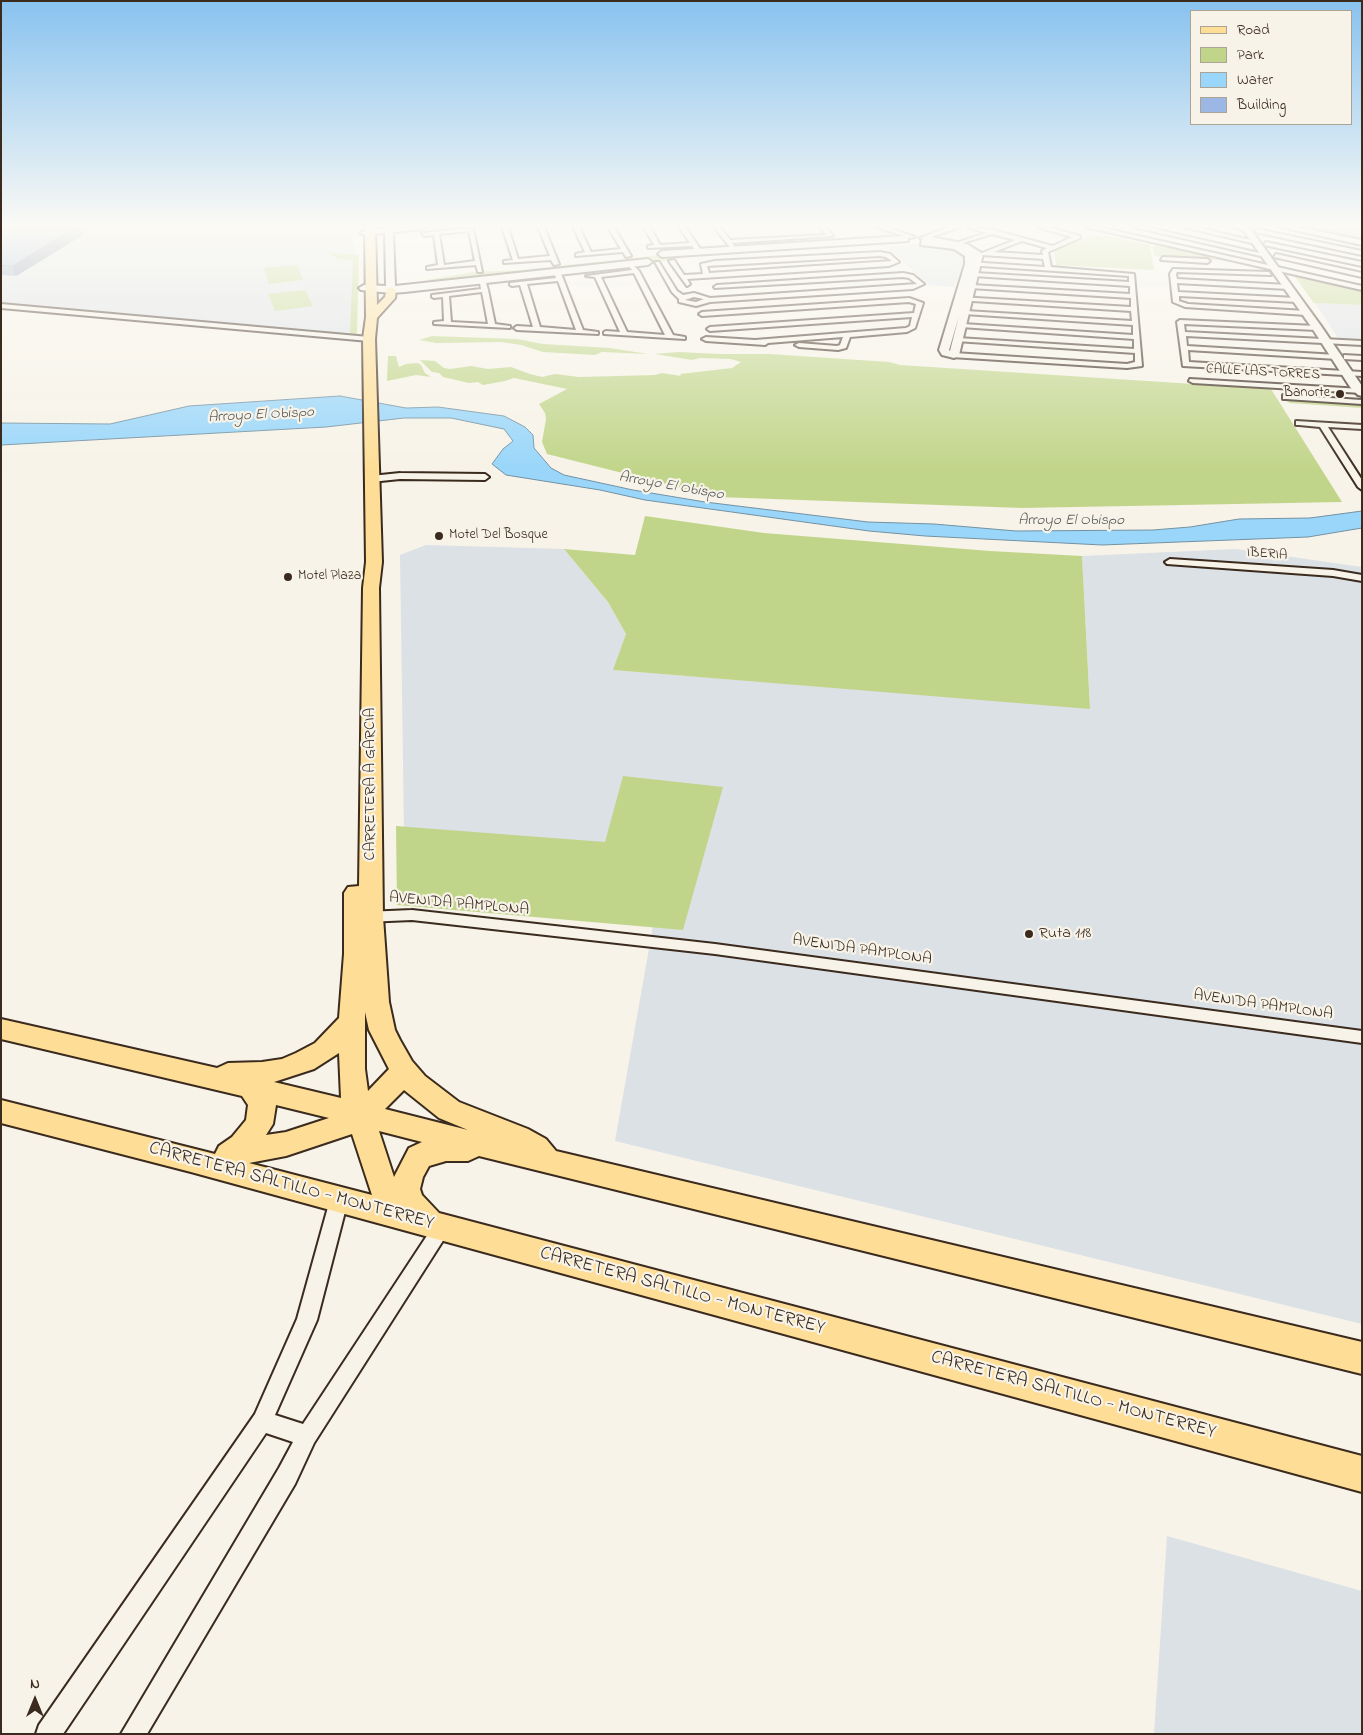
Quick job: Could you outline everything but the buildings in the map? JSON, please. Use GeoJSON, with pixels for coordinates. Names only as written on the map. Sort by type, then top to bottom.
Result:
{"type":"FeatureCollection","features":[{"type":"Feature","properties":{"kind":"main road"},"geometry":{"type":"LineString","coordinates":[[366,338],[367,308]]}},
{"type":"Feature","properties":{"kind":"main road","name":"CARRETERA A GARCIA"},"geometry":{"type":"LineString","coordinates":[[371,308],[372,316],[366,338],[367,425],[357,748],[364,918],[378,1016],[389,1045],[403,1069],[415,1084],[449,1110],[518,1137],[536,1148],[550,1161]]}},
{"type":"Feature","properties":{"kind":"main road"},"geometry":{"type":"LineString","coordinates":[[372,316],[380,308]]}},
{"type":"Feature","properties":{"kind":"main road","name":"CARRETERA A GARCIA"},"geometry":{"type":"LineString","coordinates":[[367,425],[374,562],[370,743],[364,918],[352,1021],[352,1069],[355,1099],[359,1114],[377,1171],[395,1215]]}},
{"type":"Feature","properties":{"kind":"main road"},"geometry":{"type":"LineString","coordinates":[[198,1075],[262,1074],[284,1069],[305,1061],[324,1050],[340,1036],[352,1021]]}},
{"type":"Feature","properties":{"kind":"main road"},"geometry":{"type":"LineString","coordinates":[[1,1029],[250,1087],[509,1152],[1362,1358]]}},
{"type":"Feature","properties":{"kind":"main road"},"geometry":{"type":"LineString","coordinates":[[191,1160],[277,1146],[337,1128],[382,1096],[403,1069]]}},
{"type":"Feature","properties":{"kind":"main road"},"geometry":{"type":"LineString","coordinates":[[232,1154],[249,1138],[259,1124],[262,1103],[250,1087]]}},
{"type":"Feature","properties":{"kind":"main road","name":"CARRETERA SALTILLO - MONTERREY"},"geometry":{"type":"LineString","coordinates":[[1,1111],[191,1160],[1362,1474]]}},
{"type":"Feature","properties":{"kind":"main road"},"geometry":{"type":"LineString","coordinates":[[436,1226],[410,1203],[405,1190],[409,1174],[419,1157],[431,1151],[446,1148],[509,1152]]}},
{"type":"Feature","properties":{"kind":"street"},"geometry":{"type":"LineString","coordinates":[[23,308],[366,338]]}},
{"type":"Feature","properties":{"kind":"street"},"geometry":{"type":"LineString","coordinates":[[447,308],[448,324]]}},
{"type":"Feature","properties":{"kind":"street"},"geometry":{"type":"LineString","coordinates":[[488,308],[492,326]]}},
{"type":"Feature","properties":{"kind":"street"},"geometry":{"type":"LineString","coordinates":[[531,308],[537,329]]}},
{"type":"Feature","properties":{"kind":"street"},"geometry":{"type":"LineString","coordinates":[[571,308],[580,332]]}},
{"type":"Feature","properties":{"kind":"street"},"geometry":{"type":"LineString","coordinates":[[614,308],[625,335]]}},
{"type":"Feature","properties":{"kind":"street"},"geometry":{"type":"LineString","coordinates":[[655,308],[670,337]]}},
{"type":"Feature","properties":{"kind":"street"},"geometry":{"type":"LineString","coordinates":[[698,308],[716,340]]}},
{"type":"Feature","properties":{"kind":"street"},"geometry":{"type":"LineString","coordinates":[[711,308],[714,314]]}},
{"type":"Feature","properties":{"kind":"street"},"geometry":{"type":"LineString","coordinates":[[702,314],[798,308]]}},
{"type":"Feature","properties":{"kind":"street"},"geometry":{"type":"LineString","coordinates":[[756,342],[910,329],[914,327],[919,308]]}},
{"type":"Feature","properties":{"kind":"street"},"geometry":{"type":"LineString","coordinates":[[956,308],[944,350],[946,353],[1135,366],[1139,364],[1134,309],[1117,308]]}},
{"type":"Feature","properties":{"kind":"street"},"geometry":{"type":"LineString","coordinates":[[954,355],[967,308]]}},
{"type":"Feature","properties":{"kind":"street"},"geometry":{"type":"LineString","coordinates":[[1220,308],[1306,313]]}},
{"type":"Feature","properties":{"kind":"street"},"geometry":{"type":"LineString","coordinates":[[1303,308],[1317,328],[1330,341]]}},
{"type":"Feature","properties":{"kind":"street"},"geometry":{"type":"LineString","coordinates":[[1307,308],[1342,357],[1361,375]]}},
{"type":"Feature","properties":{"kind":"street"},"geometry":{"type":"LineString","coordinates":[[966,312],[1135,322]]}},
{"type":"Feature","properties":{"kind":"street"},"geometry":{"type":"LineString","coordinates":[[710,329],[917,315]]}},
{"type":"Feature","properties":{"kind":"street"},"geometry":{"type":"LineString","coordinates":[[1317,328],[1187,321],[1180,323],[1186,364],[1361,375]]}},
{"type":"Feature","properties":{"kind":"street"},"geometry":{"type":"LineString","coordinates":[[436,323],[508,327]]}},
{"type":"Feature","properties":{"kind":"street"},"geometry":{"type":"LineString","coordinates":[[962,326],[1137,337]]}},
{"type":"Feature","properties":{"kind":"street"},"geometry":{"type":"LineString","coordinates":[[517,328],[596,333]]}},
{"type":"Feature","properties":{"kind":"street"},"geometry":{"type":"LineString","coordinates":[[606,334],[683,338]]}},
{"type":"Feature","properties":{"kind":"street"},"geometry":{"type":"LineString","coordinates":[[706,339],[838,348],[843,346],[848,334]]}},
{"type":"Feature","properties":{"kind":"street"},"geometry":{"type":"LineString","coordinates":[[1181,334],[1362,343]]}},
{"type":"Feature","properties":{"kind":"street"},"geometry":{"type":"LineString","coordinates":[[958,340],[1138,351]]}},
{"type":"Feature","properties":{"kind":"street"},"geometry":{"type":"LineString","coordinates":[[1183,348],[1362,358]]}},
{"type":"Feature","properties":{"kind":"street"},"geometry":{"type":"LineString","coordinates":[[1342,357],[1346,373],[1361,391]]}},
{"type":"Feature","properties":{"kind":"street","name":"CALLE LAS TORRES"},"geometry":{"type":"LineString","coordinates":[[1193,381],[1361,391]]}},
{"type":"Feature","properties":{"kind":"street"},"geometry":{"type":"LineString","coordinates":[[1362,402],[1287,400],[1362,409]]}},
{"type":"Feature","properties":{"kind":"street"},"geometry":{"type":"LineString","coordinates":[[1299,423],[1362,427]]}},
{"type":"Feature","properties":{"kind":"street"},"geometry":{"type":"LineString","coordinates":[[1322,424],[1361,486]]}},
{"type":"Feature","properties":{"kind":"street"},"geometry":{"type":"LineString","coordinates":[[371,479],[400,476],[485,477]]}},
{"type":"Feature","properties":{"kind":"street","name":"IBERIA"},"geometry":{"type":"LineString","coordinates":[[1170,562],[1334,573],[1362,578]]}},
{"type":"Feature","properties":{"kind":"street","name":"AVENIDA PAMPLONA"},"geometry":{"type":"LineString","coordinates":[[364,918],[412,915],[715,949],[1362,1037]]}},
{"type":"Feature","properties":{"kind":"street"},"geometry":{"type":"LineString","coordinates":[[48,1734],[262,1421],[307,1320],[339,1200]]}},
{"type":"Feature","properties":{"kind":"street"},"geometry":{"type":"LineString","coordinates":[[133,1734],[286,1476],[307,1436],[436,1226]]}},
{"type":"Feature","properties":{"kind":"street"},"geometry":{"type":"LineString","coordinates":[[262,1421],[307,1436]]}},
{"type":"Feature","properties":{"kind":"shaded area"},"geometry":{"type":"Polygon","coordinates":[[[64,308],[353,308],[351,335],[64,308]]]}},
{"type":"Feature","properties":{"kind":"shaded area"},"geometry":{"type":"Polygon","coordinates":[[[1318,308],[1362,308],[1362,342],[1340,341],[1318,308]]]}},
{"type":"Feature","properties":{"kind":"shaded area"},"geometry":{"type":"Polygon","coordinates":[[[426,545],[564,549],[608,602],[626,634],[614,670],[1090,708],[1082,556],[1236,549],[1362,567],[1362,1324],[615,1141],[653,926],[405,901],[400,555],[426,545]]]}},
{"type":"Feature","properties":{"kind":"shaded area"},"geometry":{"type":"Polygon","coordinates":[[[1167,1536],[1362,1591],[1362,1734],[1154,1734],[1167,1536]]]}},
{"type":"Feature","properties":{"kind":"green space"},"geometry":{"type":"Polygon","coordinates":[[[274,308],[298,308],[275,311],[274,308]]]}},
{"type":"Feature","properties":{"kind":"green space"},"geometry":{"type":"Polygon","coordinates":[[[351,308],[358,308],[357,333],[355,335],[350,334],[351,308]]]}},
{"type":"Feature","properties":{"kind":"green space"},"geometry":{"type":"Polygon","coordinates":[[[432,336],[517,339],[543,344],[610,348],[648,354],[602,352],[595,355],[543,352],[521,345],[501,342],[436,343],[419,340],[432,336]]]}},
{"type":"Feature","properties":{"kind":"green space"},"geometry":{"type":"Polygon","coordinates":[[[679,352],[769,354],[889,362],[900,365],[1271,389],[1342,502],[1022,508],[718,497],[547,454],[542,442],[546,419],[545,413],[539,404],[567,389],[514,378],[483,385],[478,382],[469,383],[443,377],[439,373],[432,372],[420,360],[435,361],[444,368],[450,369],[471,366],[488,369],[511,367],[542,377],[555,374],[579,377],[655,375],[662,373],[681,376],[680,374],[732,368],[741,362],[731,359],[700,358],[692,360],[655,354],[679,352]]]}},
{"type":"Feature","properties":{"kind":"green space"},"geometry":{"type":"Polygon","coordinates":[[[388,356],[396,356],[399,367],[418,363],[425,373],[431,377],[416,375],[387,381],[388,356]]]}},
{"type":"Feature","properties":{"kind":"green space"},"geometry":{"type":"Polygon","coordinates":[[[1287,398],[1362,404],[1362,408],[1290,403],[1285,400],[1287,398]]]}},
{"type":"Feature","properties":{"kind":"green space"},"geometry":{"type":"Polygon","coordinates":[[[645,516],[764,533],[990,551],[1082,556],[1090,709],[613,670],[626,634],[608,602],[564,549],[635,555],[645,516]]]}},
{"type":"Feature","properties":{"kind":"green space"},"geometry":{"type":"Polygon","coordinates":[[[623,776],[723,787],[683,930],[397,905],[396,826],[605,842],[623,776]]]}},
{"type":"Feature","properties":{"kind":"water","name":"Arroyo El Obispo"},"geometry":{"type":"Polygon","coordinates":[[[340,396],[406,408],[438,407],[504,416],[525,427],[533,435],[534,448],[551,468],[564,475],[633,490],[705,502],[868,522],[934,524],[1016,531],[1153,530],[1190,527],[1239,519],[1310,518],[1362,511],[1362,528],[1308,537],[1102,545],[925,536],[869,531],[645,500],[600,490],[506,475],[492,464],[503,449],[513,441],[504,429],[451,418],[404,418],[326,427],[1,445],[1,423],[110,424],[189,406],[340,396]]]}},
{"type":"Feature","properties":{"kind":"place","name":"Banorte"},"geometry":{"type":"Point","coordinates":[1340,394]}},
{"type":"Feature","properties":{"kind":"place","name":"Motel Del Bosque"},"geometry":{"type":"Point","coordinates":[439,536]}},
{"type":"Feature","properties":{"kind":"place","name":"Motel Plaza"},"geometry":{"type":"Point","coordinates":[288,577]}},
{"type":"Feature","properties":{"kind":"place","name":"Ruta 118"},"geometry":{"type":"Point","coordinates":[1029,934]}}]}
